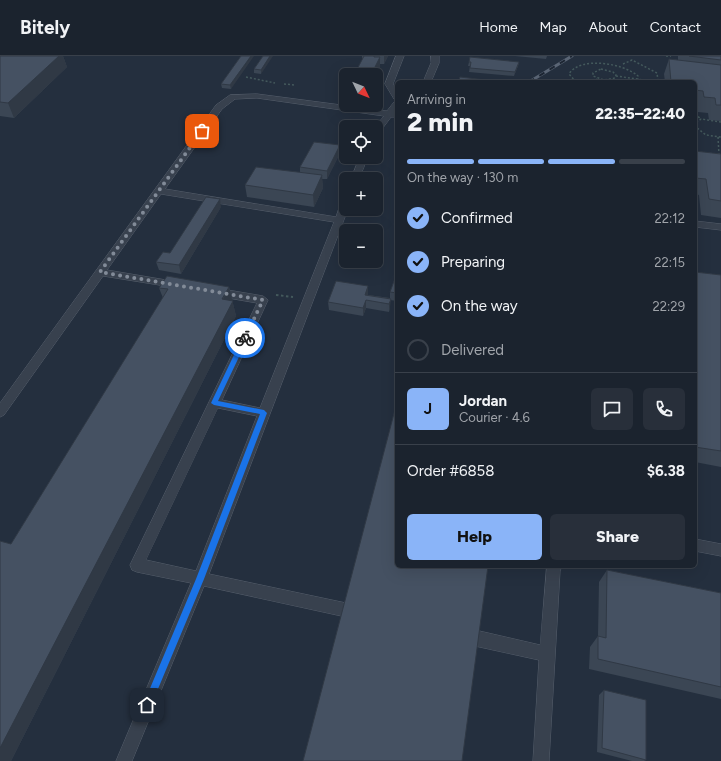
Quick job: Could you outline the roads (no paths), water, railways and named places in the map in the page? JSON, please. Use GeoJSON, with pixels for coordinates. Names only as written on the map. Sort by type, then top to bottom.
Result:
{"type":"FeatureCollection","features":[{"type":"Feature","properties":{"kind":"lane"},"geometry":{"type":"LineString","coordinates":[[395,94],[389,84],[400,56]]}},
{"type":"Feature","properties":{"kind":"lane"},"geometry":{"type":"LineString","coordinates":[[428,80],[435,63],[435,56]]}},
{"type":"Feature","properties":{"kind":"lane"},"geometry":{"type":"LineString","coordinates":[[0,412],[219,107],[233,97],[257,96],[393,115]]}},
{"type":"Feature","properties":{"kind":"lane"},"geometry":{"type":"LineString","coordinates":[[383,124],[393,115]]}},
{"type":"Feature","properties":{"kind":"lane"},"geometry":{"type":"LineString","coordinates":[[158,191],[339,220]]}},
{"type":"Feature","properties":{"kind":"lane"},"geometry":{"type":"LineString","coordinates":[[124,761],[200,579],[341,216]]}},
{"type":"Feature","properties":{"kind":"lane"},"geometry":{"type":"LineString","coordinates":[[697,224],[721,227]]}},
{"type":"Feature","properties":{"kind":"lane"},"geometry":{"type":"LineString","coordinates":[[100,272],[263,300],[137,565],[346,610]]}},
{"type":"Feature","properties":{"kind":"lane"},"geometry":{"type":"LineString","coordinates":[[214,403],[264,413]]}},
{"type":"Feature","properties":{"kind":"lane"},"geometry":{"type":"LineString","coordinates":[[697,545],[721,550]]}},
{"type":"Feature","properties":{"kind":"lane"},"geometry":{"type":"LineString","coordinates":[[541,761],[553,568]]}},
{"type":"Feature","properties":{"kind":"lane"},"geometry":{"type":"LineString","coordinates":[[475,638],[548,654]]}},
{"type":"Feature","properties":{"kind":"railway"},"geometry":{"type":"LineString","coordinates":[[532,80],[572,56]]}}]}
